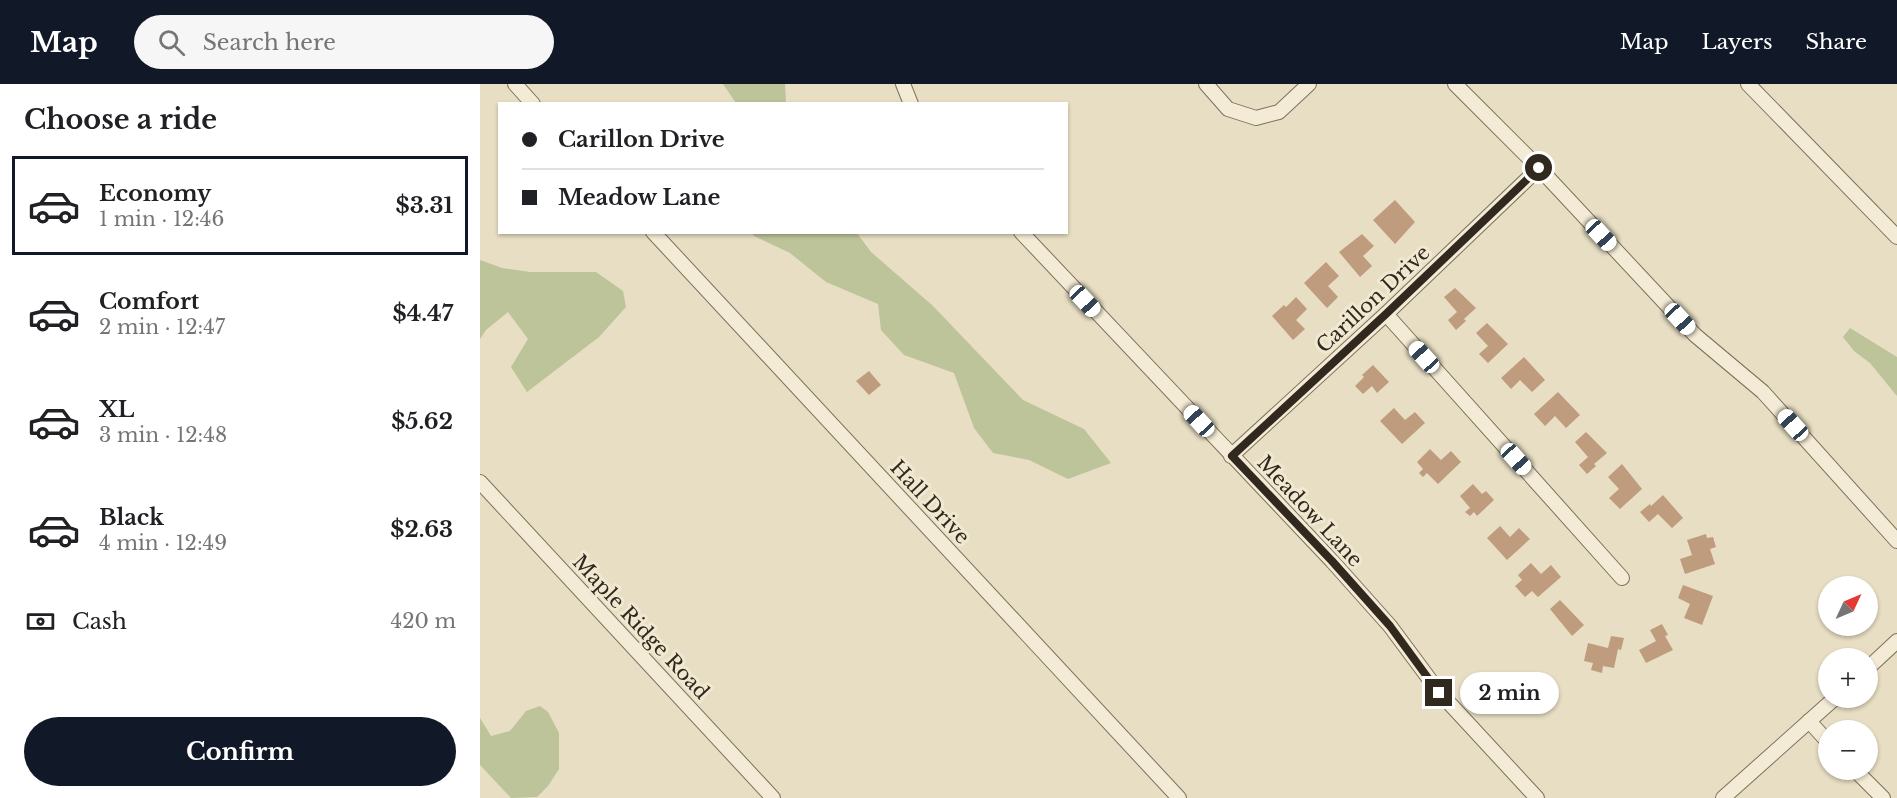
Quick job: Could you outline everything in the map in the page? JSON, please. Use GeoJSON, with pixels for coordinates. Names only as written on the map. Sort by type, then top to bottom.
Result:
{"type":"FeatureCollection","features":[{"type":"Feature","properties":{"kind":"street"},"geometry":{"type":"LineString","coordinates":[[515,84],[531,102]]}},
{"type":"Feature","properties":{"kind":"street"},"geometry":{"type":"LineString","coordinates":[[903,84],[910,102]]}},
{"type":"Feature","properties":{"kind":"street"},"geometry":{"type":"LineString","coordinates":[[1206,84],[1228,109],[1256,117],[1280,112],[1309,84]]}},
{"type":"Feature","properties":{"kind":"street"},"geometry":{"type":"LineString","coordinates":[[1455,84],[1539,168],[1695,335],[1763,392],[1897,541]]}},
{"type":"Feature","properties":{"kind":"street"},"geometry":{"type":"LineString","coordinates":[[1748,84],[1897,237]]}},
{"type":"Feature","properties":{"kind":"street","name":"Carillon Drive"},"geometry":{"type":"LineString","coordinates":[[1232,456],[1386,314],[1539,168]]}},
{"type":"Feature","properties":{"kind":"street","name":"Hall Drive"},"geometry":{"type":"LineString","coordinates":[[655,234],[1179,798]]}},
{"type":"Feature","properties":{"kind":"street","name":"Meadow Lane"},"geometry":{"type":"LineString","coordinates":[[1023,234],[1332,561],[1390,626],[1439,693],[1537,798]]}},
{"type":"Feature","properties":{"kind":"street"},"geometry":{"type":"LineString","coordinates":[[1386,314],[1622,578]]}},
{"type":"Feature","properties":{"kind":"street","name":"Maple Ridge Road"},"geometry":{"type":"LineString","coordinates":[[480,482],[773,798]]}},
{"type":"Feature","properties":{"kind":"street"},"geometry":{"type":"LineString","coordinates":[[1878,659],[1897,641]]}},
{"type":"Feature","properties":{"kind":"street"},"geometry":{"type":"LineString","coordinates":[[1723,798],[1824,708]]}},
{"type":"Feature","properties":{"kind":"street"},"geometry":{"type":"LineString","coordinates":[[1809,721],[1818,731]]}},
{"type":"Feature","properties":{"kind":"street"},"geometry":{"type":"LineString","coordinates":[[1866,780],[1883,798]]}},
{"type":"Feature","properties":{"kind":"green space"},"geometry":{"type":"Polygon","coordinates":[[[723,84],[785,84],[786,102],[735,102],[723,84]]]}},
{"type":"Feature","properties":{"kind":"green space"},"geometry":{"type":"Polygon","coordinates":[[[753,234],[858,234],[871,252],[932,305],[1023,400],[1084,429],[1111,463],[1068,479],[1029,460],[993,453],[974,428],[954,373],[904,355],[881,330],[878,304],[826,282],[790,253],[753,234]]]}},
{"type":"Feature","properties":{"kind":"green space"},"geometry":{"type":"Polygon","coordinates":[[[480,260],[502,268],[530,272],[596,272],[623,291],[626,307],[599,337],[527,392],[511,367],[528,339],[508,312],[486,330],[480,339],[480,260]]]}},
{"type":"Feature","properties":{"kind":"green space"},"geometry":{"type":"Polygon","coordinates":[[[1850,328],[1897,357],[1897,396],[1870,363],[1854,351],[1843,337],[1850,328]]]}},
{"type":"Feature","properties":{"kind":"green space"},"geometry":{"type":"Polygon","coordinates":[[[540,706],[548,712],[559,733],[559,769],[548,786],[537,797],[511,798],[480,765],[480,718],[491,736],[510,731],[526,711],[540,706]]]}},
{"type":"Feature","properties":{"kind":"building"},"geometry":{"type":"Polygon","coordinates":[[[1395,200],[1415,222],[1395,244],[1373,220],[1395,200]]]}},
{"type":"Feature","properties":{"kind":"building"},"geometry":{"type":"Polygon","coordinates":[[[1362,234],[1374,246],[1363,256],[1372,266],[1360,277],[1339,252],[1362,234]]]}},
{"type":"Feature","properties":{"kind":"building"},"geometry":{"type":"Polygon","coordinates":[[[1326,262],[1339,276],[1328,286],[1338,297],[1327,308],[1304,283],[1326,262]]]}},
{"type":"Feature","properties":{"kind":"building"},"geometry":{"type":"Polygon","coordinates":[[[1455,288],[1476,308],[1456,330],[1448,320],[1457,312],[1444,297],[1455,288]]]}},
{"type":"Feature","properties":{"kind":"building"},"geometry":{"type":"Polygon","coordinates":[[[1296,297],[1307,309],[1296,320],[1305,329],[1293,340],[1272,316],[1296,297]]]}},
{"type":"Feature","properties":{"kind":"building"},"geometry":{"type":"Polygon","coordinates":[[[1487,323],[1508,344],[1488,363],[1479,354],[1488,346],[1476,333],[1487,323]]]}},
{"type":"Feature","properties":{"kind":"building"},"geometry":{"type":"Polygon","coordinates":[[[1524,357],[1545,380],[1532,392],[1520,380],[1511,389],[1501,378],[1524,357]]]}},
{"type":"Feature","properties":{"kind":"building"},"geometry":{"type":"Polygon","coordinates":[[[1373,365],[1389,382],[1377,393],[1372,386],[1363,394],[1355,386],[1364,377],[1362,375],[1373,365]]]}},
{"type":"Feature","properties":{"kind":"building"},"geometry":{"type":"Polygon","coordinates":[[[869,371],[881,385],[869,395],[856,381],[869,371]]]}},
{"type":"Feature","properties":{"kind":"building"},"geometry":{"type":"Polygon","coordinates":[[[1558,392],[1580,415],[1566,428],[1555,416],[1545,426],[1534,414],[1558,392]]]}},
{"type":"Feature","properties":{"kind":"building"},"geometry":{"type":"Polygon","coordinates":[[[1394,408],[1405,420],[1415,412],[1425,423],[1402,444],[1380,421],[1394,408]]]}},
{"type":"Feature","properties":{"kind":"building"},"geometry":{"type":"Polygon","coordinates":[[[1586,432],[1607,453],[1594,464],[1596,466],[1587,474],[1579,465],[1588,457],[1575,442],[1586,432]]]}},
{"type":"Feature","properties":{"kind":"building"},"geometry":{"type":"Polygon","coordinates":[[[1430,449],[1441,460],[1451,451],[1461,462],[1438,484],[1427,473],[1423,477],[1419,473],[1423,469],[1417,462],[1430,449]]]}},
{"type":"Feature","properties":{"kind":"building"},"geometry":{"type":"Polygon","coordinates":[[[1622,464],[1642,489],[1620,509],[1609,498],[1619,489],[1608,477],[1622,464]]]}},
{"type":"Feature","properties":{"kind":"building"},"geometry":{"type":"Polygon","coordinates":[[[1473,484],[1482,494],[1486,491],[1494,500],[1477,516],[1474,512],[1470,516],[1465,512],[1470,508],[1460,496],[1473,484]]]}},
{"type":"Feature","properties":{"kind":"building"},"geometry":{"type":"Polygon","coordinates":[[[1663,495],[1683,518],[1672,528],[1658,514],[1649,522],[1640,512],[1663,495]]]}},
{"type":"Feature","properties":{"kind":"building"},"geometry":{"type":"Polygon","coordinates":[[[1500,526],[1510,537],[1519,528],[1530,539],[1507,560],[1487,538],[1500,526]]]}},
{"type":"Feature","properties":{"kind":"building"},"geometry":{"type":"Polygon","coordinates":[[[1706,534],[1707,538],[1713,537],[1716,547],[1710,549],[1715,564],[1685,574],[1680,559],[1692,555],[1687,540],[1706,534]]]}},
{"type":"Feature","properties":{"kind":"building"},"geometry":{"type":"Polygon","coordinates":[[[1531,563],[1541,574],[1551,565],[1561,577],[1538,597],[1532,591],[1525,597],[1515,586],[1522,580],[1518,575],[1531,563]]]}},
{"type":"Feature","properties":{"kind":"building"},"geometry":{"type":"Polygon","coordinates":[[[1683,585],[1713,596],[1702,625],[1684,618],[1690,604],[1678,598],[1683,585]]]}},
{"type":"Feature","properties":{"kind":"building"},"geometry":{"type":"Polygon","coordinates":[[[1560,600],[1584,625],[1572,636],[1550,609],[1560,600]]]}},
{"type":"Feature","properties":{"kind":"building"},"geometry":{"type":"Polygon","coordinates":[[[1662,624],[1668,635],[1665,636],[1673,650],[1646,663],[1639,650],[1656,641],[1650,630],[1662,624]]]}},
{"type":"Feature","properties":{"kind":"building"},"geometry":{"type":"Polygon","coordinates":[[[1611,636],[1624,638],[1621,650],[1618,649],[1614,668],[1603,666],[1602,673],[1591,670],[1593,663],[1584,661],[1588,643],[1608,648],[1611,636]]]}},
{"type":"Feature","properties":{"kind":"route"},"geometry":{"type":"LineString","coordinates":[[1439,693],[1390,626],[1232,456],[1386,314],[1539,168]]}}]}
